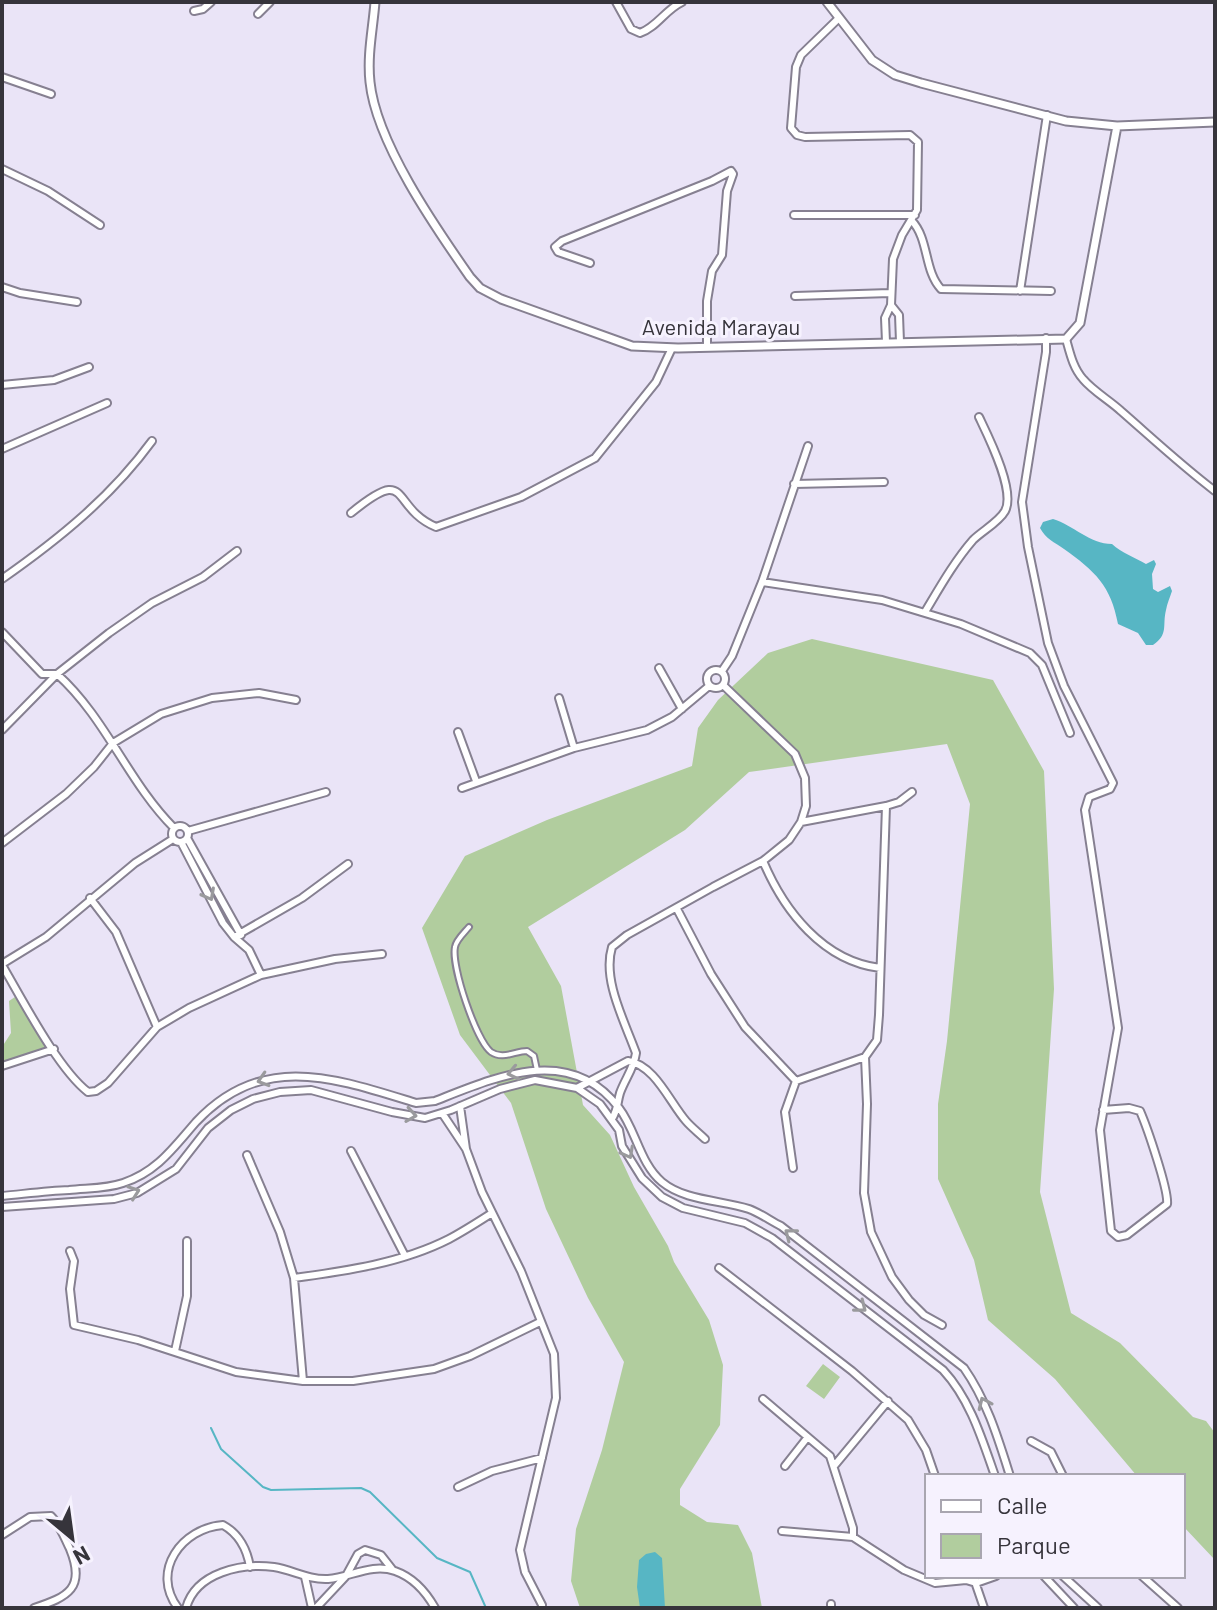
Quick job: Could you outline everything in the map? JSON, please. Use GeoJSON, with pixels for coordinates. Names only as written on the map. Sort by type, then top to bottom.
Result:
{"type":"FeatureCollection","features":[{"type":"Feature","properties":{"kind":"street"},"geometry":{"type":"LineString","coordinates":[[194,11],[203,9],[211,2]]}},
{"type":"Feature","properties":{"kind":"street"},"geometry":{"type":"LineString","coordinates":[[258,14],[270,2]]}},
{"type":"Feature","properties":{"kind":"street","name":"Avenida Marayau"},"geometry":{"type":"LineString","coordinates":[[375,2],[370,83],[379,118],[408,177],[470,277],[480,288],[501,299],[632,346],[672,348],[1066,339]]}},
{"type":"Feature","properties":{"kind":"street"},"geometry":{"type":"LineString","coordinates":[[616,2],[631,29],[640,33],[682,2]]}},
{"type":"Feature","properties":{"kind":"street"},"geometry":{"type":"LineString","coordinates":[[827,2],[872,60],[895,75],[1066,121],[1117,126],[1215,122]]}},
{"type":"Feature","properties":{"kind":"street"},"geometry":{"type":"LineString","coordinates":[[839,18],[801,55],[796,67],[791,128],[797,135],[805,137],[910,135],[915,138],[918,142],[914,218],[934,280],[941,289],[1051,291]]}},
{"type":"Feature","properties":{"kind":"street"},"geometry":{"type":"LineString","coordinates":[[2,77],[51,94]]}},
{"type":"Feature","properties":{"kind":"street"},"geometry":{"type":"LineString","coordinates":[[1020,291],[1047,115]]}},
{"type":"Feature","properties":{"kind":"street"},"geometry":{"type":"LineString","coordinates":[[1117,126],[1080,323],[1066,339],[1081,377],[1215,491]]}},
{"type":"Feature","properties":{"kind":"street"},"geometry":{"type":"LineString","coordinates":[[2,169],[48,191],[100,225]]}},
{"type":"Feature","properties":{"kind":"street"},"geometry":{"type":"LineString","coordinates":[[590,263],[558,252],[555,247],[562,241],[731,171],[722,255],[712,271],[707,301],[707,347]]}},
{"type":"Feature","properties":{"kind":"street"},"geometry":{"type":"LineString","coordinates":[[712,181],[723,184],[727,191]]}},
{"type":"Feature","properties":{"kind":"street"},"geometry":{"type":"LineString","coordinates":[[794,215],[914,218]]}},
{"type":"Feature","properties":{"kind":"street"},"geometry":{"type":"LineString","coordinates":[[886,342],[885,318],[891,305],[893,259],[902,235],[914,218]]}},
{"type":"Feature","properties":{"kind":"street"},"geometry":{"type":"LineString","coordinates":[[2,287],[77,302]]}},
{"type":"Feature","properties":{"kind":"street"},"geometry":{"type":"LineString","coordinates":[[795,296],[890,293]]}},
{"type":"Feature","properties":{"kind":"street"},"geometry":{"type":"LineString","coordinates":[[891,305],[899,315],[900,342]]}},
{"type":"Feature","properties":{"kind":"street"},"geometry":{"type":"LineString","coordinates":[[1046,338],[1022,502],[1037,598],[1048,643],[1064,686],[1113,783],[1110,789],[1094,793],[1085,803],[1118,1028],[1103,1110],[1100,1130],[1111,1231],[1118,1237],[1127,1235],[1167,1204],[1169,1194],[1160,1176],[1140,1111],[1129,1108],[1103,1110]]}},
{"type":"Feature","properties":{"kind":"street"},"geometry":{"type":"LineString","coordinates":[[351,513],[376,492],[391,489],[399,492],[422,521],[436,527],[521,497],[595,458],[656,382],[672,348]]}},
{"type":"Feature","properties":{"kind":"street"},"geometry":{"type":"LineString","coordinates":[[2,385],[54,380],[89,367]]}},
{"type":"Feature","properties":{"kind":"street"},"geometry":{"type":"LineString","coordinates":[[2,449],[107,403]]}},
{"type":"Feature","properties":{"kind":"street"},"geometry":{"type":"LineString","coordinates":[[925,612],[948,573],[975,539],[1005,511],[1007,499],[1003,479],[979,417]]}},
{"type":"Feature","properties":{"kind":"street"},"geometry":{"type":"LineString","coordinates":[[2,579],[50,546],[97,505],[129,472],[152,441]]}},
{"type":"Feature","properties":{"kind":"street"},"geometry":{"type":"LineString","coordinates":[[722,671],[732,656],[762,582],[808,446]]}},
{"type":"Feature","properties":{"kind":"street"},"geometry":{"type":"LineString","coordinates":[[794,484],[884,482]]}},
{"type":"Feature","properties":{"kind":"street"},"geometry":{"type":"LineString","coordinates":[[2,730],[57,674],[152,603],[203,577],[237,551]]}},
{"type":"Feature","properties":{"kind":"street"},"geometry":{"type":"LineString","coordinates":[[762,582],[868,598],[925,612],[1030,653],[1042,665],[1070,733]]}},
{"type":"Feature","properties":{"kind":"street"},"geometry":{"type":"LineString","coordinates":[[2,632],[42,674],[57,674],[91,711],[130,772],[174,828]]}},
{"type":"Feature","properties":{"kind":"street"},"geometry":{"type":"LineString","coordinates":[[659,668],[682,709]]}},
{"type":"Feature","properties":{"kind":"street"},"geometry":{"type":"LineString","coordinates":[[709,686],[706,679],[709,672],[715,669],[722,671]]}},
{"type":"Feature","properties":{"kind":"street"},"geometry":{"type":"LineString","coordinates":[[722,671],[725,678],[723,685]]}},
{"type":"Feature","properties":{"kind":"street"},"geometry":{"type":"LineString","coordinates":[[709,686],[716,688],[723,685]]}},
{"type":"Feature","properties":{"kind":"street"},"geometry":{"type":"LineString","coordinates":[[612,1119],[619,1108],[619,1095],[636,1053],[612,981],[612,947],[627,935],[763,861],[789,840],[801,822],[806,806],[805,778],[795,754],[723,685]]}},
{"type":"Feature","properties":{"kind":"street"},"geometry":{"type":"LineString","coordinates":[[462,788],[574,748],[647,730],[672,717],[709,686]]}},
{"type":"Feature","properties":{"kind":"street"},"geometry":{"type":"LineString","coordinates":[[2,843],[66,794],[113,743],[161,714],[212,698],[259,693],[296,700]]}},
{"type":"Feature","properties":{"kind":"street"},"geometry":{"type":"LineString","coordinates":[[559,698],[574,748]]}},
{"type":"Feature","properties":{"kind":"street"},"geometry":{"type":"LineString","coordinates":[[458,732],[476,781]]}},
{"type":"Feature","properties":{"kind":"street"},"geometry":{"type":"LineString","coordinates":[[326,792],[156,848],[90,898],[46,937],[2,965],[54,1049],[88,1092],[108,1083],[157,1027],[189,1008],[261,975],[335,959],[382,954]]}},
{"type":"Feature","properties":{"kind":"street"},"geometry":{"type":"LineString","coordinates":[[801,822],[845,811],[886,806],[899,802],[912,792]]}},
{"type":"Feature","properties":{"kind":"street"},"geometry":{"type":"LineString","coordinates":[[796,1081],[865,1057],[877,1040],[886,806]]}},
{"type":"Feature","properties":{"kind":"street"},"geometry":{"type":"LineString","coordinates":[[174,828],[182,826],[182,838],[223,923],[243,942],[261,975]]}},
{"type":"Feature","properties":{"kind":"street"},"geometry":{"type":"LineString","coordinates":[[174,828],[172,832],[182,838]]}},
{"type":"Feature","properties":{"kind":"street"},"geometry":{"type":"LineString","coordinates":[[763,861],[775,890],[810,934],[846,959],[880,968]]}},
{"type":"Feature","properties":{"kind":"street"},"geometry":{"type":"LineString","coordinates":[[237,935],[302,898],[348,864]]}},
{"type":"Feature","properties":{"kind":"street"},"geometry":{"type":"LineString","coordinates":[[90,898],[116,932],[157,1027]]}},
{"type":"Feature","properties":{"kind":"street"},"geometry":{"type":"LineString","coordinates":[[677,909],[711,974],[745,1027],[796,1081]]}},
{"type":"Feature","properties":{"kind":"street"},"geometry":{"type":"LineString","coordinates":[[469,927],[455,944],[454,955],[475,1025],[491,1051],[501,1055],[527,1051],[534,1056],[537,1070]]}},
{"type":"Feature","properties":{"kind":"street"},"geometry":{"type":"LineString","coordinates":[[2,1066],[54,1049]]}},
{"type":"Feature","properties":{"kind":"street"},"geometry":{"type":"LineString","coordinates":[[865,1057],[864,1193],[871,1232],[892,1277],[909,1300],[924,1315],[942,1325]]}},
{"type":"Feature","properties":{"kind":"street"},"geometry":{"type":"LineString","coordinates":[[577,1088],[628,1061],[634,1062],[652,1076],[685,1120],[705,1139]]}},
{"type":"Feature","properties":{"kind":"street"},"geometry":{"type":"LineString","coordinates":[[2,1196],[123,1183],[159,1164],[215,1103],[256,1082],[294,1075],[352,1084],[424,1103],[505,1074],[537,1070],[559,1072],[590,1081],[619,1108],[661,1181],[676,1191],[752,1210],[781,1226],[964,1368],[977,1387],[993,1423],[1009,1474]]}},
{"type":"Feature","properties":{"kind":"street"},"geometry":{"type":"LineString","coordinates":[[2,1207],[88,1201],[137,1193],[185,1161],[208,1128],[231,1110],[253,1099],[300,1090],[425,1118],[521,1081],[543,1081],[577,1088],[600,1104],[612,1119],[619,1130],[622,1146],[642,1178],[662,1197],[683,1208],[728,1217],[760,1231],[943,1370],[956,1384],[980,1434],[994,1474]]}},
{"type":"Feature","properties":{"kind":"street"},"geometry":{"type":"LineString","coordinates":[[793,1168],[785,1112],[796,1081]]}},
{"type":"Feature","properties":{"kind":"street"},"geometry":{"type":"LineString","coordinates":[[349,1099],[352,1084]]}},
{"type":"Feature","properties":{"kind":"street"},"geometry":{"type":"LineString","coordinates":[[365,1103],[373,1089]]}},
{"type":"Feature","properties":{"kind":"street"},"geometry":{"type":"LineString","coordinates":[[460,1106],[466,1149]]}},
{"type":"Feature","properties":{"kind":"street"},"geometry":{"type":"LineString","coordinates":[[442,1113],[466,1149],[492,1213],[521,1271],[554,1354],[556,1398],[520,1550],[525,1572],[542,1605]]}},
{"type":"Feature","properties":{"kind":"street"},"geometry":{"type":"LineString","coordinates":[[351,1151],[405,1256]]}},
{"type":"Feature","properties":{"kind":"street"},"geometry":{"type":"LineString","coordinates":[[247,1155],[280,1232],[294,1278],[303,1381]]}},
{"type":"Feature","properties":{"kind":"street"},"geometry":{"type":"LineString","coordinates":[[88,1188],[88,1201]]}},
{"type":"Feature","properties":{"kind":"street"},"geometry":{"type":"LineString","coordinates":[[294,1278],[350,1270],[405,1256],[447,1240],[492,1213]]}},
{"type":"Feature","properties":{"kind":"street"},"geometry":{"type":"LineString","coordinates":[[175,1351],[187,1296],[187,1241]]}},
{"type":"Feature","properties":{"kind":"street"},"geometry":{"type":"LineString","coordinates":[[70,1251],[74,1261],[70,1289],[74,1325],[175,1351],[236,1372],[303,1381],[353,1381],[434,1369],[470,1356],[540,1322]]}},
{"type":"Feature","properties":{"kind":"street"},"geometry":{"type":"LineString","coordinates":[[719,1268],[908,1420],[918,1433],[934,1474]]}},
{"type":"Feature","properties":{"kind":"street"},"geometry":{"type":"LineString","coordinates":[[843,1293],[852,1281]]}},
{"type":"Feature","properties":{"kind":"street"},"geometry":{"type":"LineString","coordinates":[[763,1399],[830,1456],[853,1528],[853,1537]]}},
{"type":"Feature","properties":{"kind":"street"},"geometry":{"type":"LineString","coordinates":[[834,1466],[888,1401]]}},
{"type":"Feature","properties":{"kind":"street"},"geometry":{"type":"LineString","coordinates":[[785,1466],[807,1438]]}},
{"type":"Feature","properties":{"kind":"street"},"geometry":{"type":"LineString","coordinates":[[1031,1441],[1051,1452],[1062,1474]]}},
{"type":"Feature","properties":{"kind":"street"},"geometry":{"type":"LineString","coordinates":[[458,1487],[492,1471],[542,1458]]}},
{"type":"Feature","properties":{"kind":"street"},"geometry":{"type":"LineString","coordinates":[[2,1535],[30,1517],[41,1514],[51,1516],[58,1523],[71,1552],[77,1575],[73,1587],[57,1601],[34,1608]]}},
{"type":"Feature","properties":{"kind":"street"},"geometry":{"type":"LineString","coordinates":[[178,1608],[172,1601],[167,1577],[176,1551],[196,1530],[223,1525],[233,1531],[242,1543],[250,1567]]}},
{"type":"Feature","properties":{"kind":"street"},"geometry":{"type":"LineString","coordinates":[[782,1531],[853,1537],[923,1579],[947,1583],[971,1579],[984,1608]]}},
{"type":"Feature","properties":{"kind":"street"},"geometry":{"type":"LineString","coordinates":[[305,1577],[314,1608],[346,1576],[353,1561],[365,1550],[381,1555],[395,1571],[418,1586],[435,1608]]}},
{"type":"Feature","properties":{"kind":"street"},"geometry":{"type":"LineString","coordinates":[[186,1608],[197,1588],[209,1578],[250,1567],[274,1567],[305,1577],[326,1579],[371,1568],[395,1571]]}},
{"type":"Feature","properties":{"kind":"street"},"geometry":{"type":"LineString","coordinates":[[1046,1578],[1074,1608]]}},
{"type":"Feature","properties":{"kind":"street"},"geometry":{"type":"LineString","coordinates":[[1054,1587],[1062,1578]]}},
{"type":"Feature","properties":{"kind":"street"},"geometry":{"type":"LineString","coordinates":[[1066,1578],[1098,1608]]}},
{"type":"Feature","properties":{"kind":"street"},"geometry":{"type":"LineString","coordinates":[[1144,1578],[1178,1608]]}},
{"type":"Feature","properties":{"kind":"green space"},"geometry":{"type":"Polygon","coordinates":[[[812,639],[993,680],[1044,771],[1054,989],[1040,1192],[1071,1313],[1120,1343],[1193,1417],[1206,1421],[1215,1433],[1215,1560],[1185,1528],[1185,1474],[1135,1474],[1055,1379],[988,1320],[974,1260],[938,1179],[938,1104],[970,804],[947,744],[749,772],[685,830],[528,927],[561,986],[583,1105],[610,1135],[674,1262],[709,1320],[723,1365],[720,1425],[680,1489],[680,1505],[707,1522],[738,1525],[752,1553],[762,1608],[580,1608],[571,1581],[576,1529],[602,1450],[624,1362],[588,1298],[546,1209],[511,1103],[460,1035],[422,928],[465,856],[547,820],[692,766],[698,728],[718,700],[768,653],[812,639]]]}},
{"type":"Feature","properties":{"kind":"green space"},"geometry":{"type":"Polygon","coordinates":[[[15,997],[47,1047],[2,1063],[2,1047],[11,1033],[9,1001],[15,997]]]}},
{"type":"Feature","properties":{"kind":"green space"},"geometry":{"type":"Polygon","coordinates":[[[823,1364],[840,1377],[824,1399],[806,1386],[823,1364]]]}},
{"type":"Feature","properties":{"kind":"water"},"geometry":{"type":"Polygon","coordinates":[[[1053,519],[1096,541],[1112,544],[1146,564],[1154,560],[1153,589],[1158,592],[1170,586],[1172,591],[1163,633],[1158,641],[1146,645],[1138,633],[1118,624],[1111,599],[1100,580],[1040,528],[1043,522],[1053,519]]]}},
{"type":"Feature","properties":{"kind":"water"},"geometry":{"type":"Polygon","coordinates":[[[655,1552],[662,1558],[665,1608],[640,1608],[637,1587],[639,1560],[655,1552]]]}},
{"type":"Feature","properties":{"kind":"waterway"},"geometry":{"type":"LineString","coordinates":[[211,1428],[221,1449],[263,1487],[271,1490],[361,1488],[370,1492],[437,1558],[470,1572],[486,1608]]}}]}
